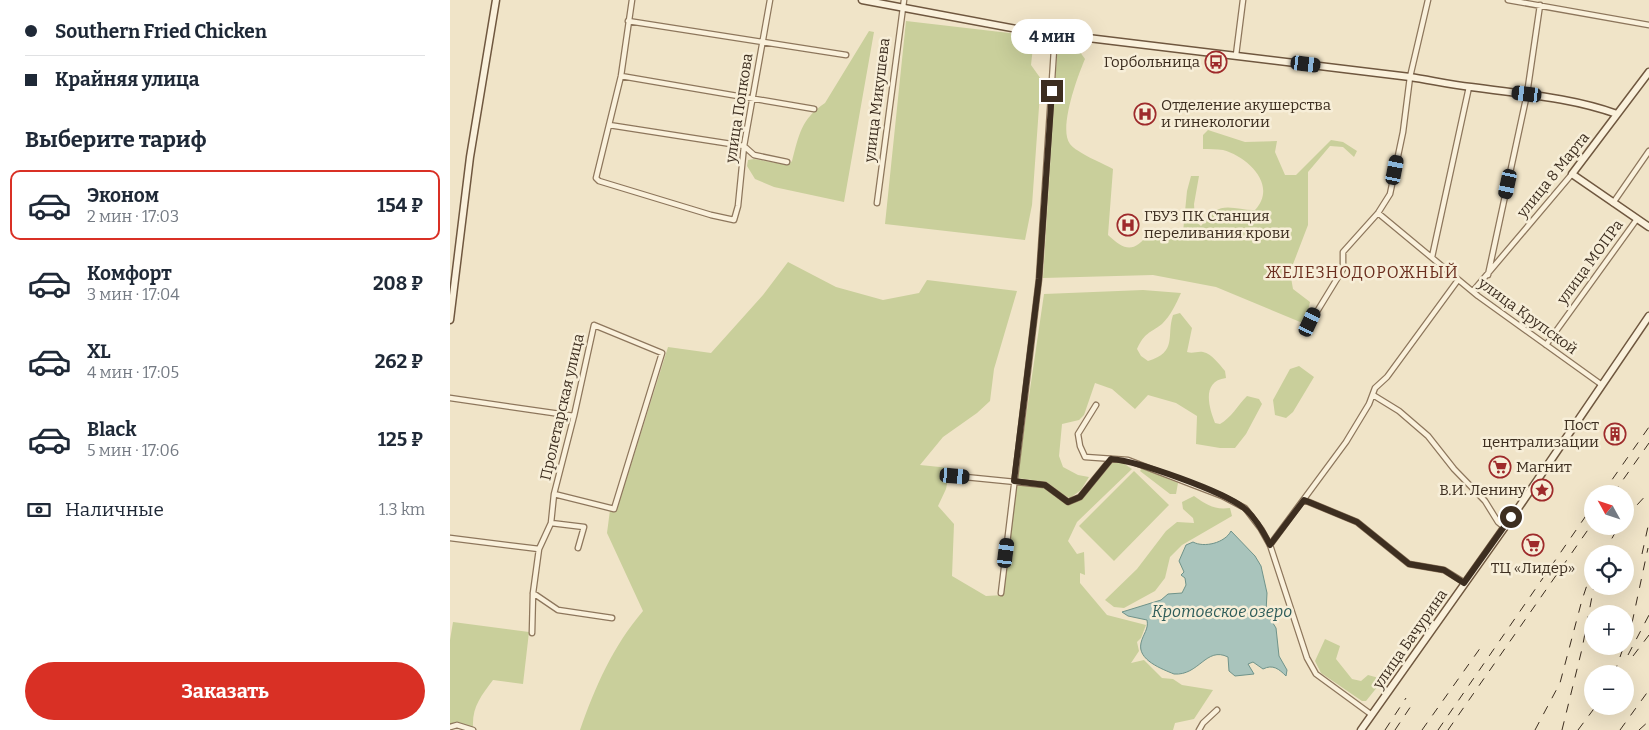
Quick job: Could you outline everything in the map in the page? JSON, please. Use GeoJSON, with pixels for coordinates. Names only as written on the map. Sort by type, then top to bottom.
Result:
{"type":"FeatureCollection","features":[{"type":"Feature","properties":{"kind":"street"},"geometry":{"type":"LineString","coordinates":[[450,320],[470,157],[496,0]]}},
{"type":"Feature","properties":{"kind":"street"},"geometry":{"type":"LineString","coordinates":[[632,0],[621,76],[609,125],[744,146],[754,155],[787,162]]}},
{"type":"Feature","properties":{"kind":"street","name":"улица Попкова"},"geometry":{"type":"LineString","coordinates":[[609,125],[596,178],[599,181],[711,215],[734,220],[738,206],[744,146],[770,0]]}},
{"type":"Feature","properties":{"kind":"street"},"geometry":{"type":"LineString","coordinates":[[862,0],[904,3],[1022,30],[1410,76],[1594,106],[1617,114]]}},
{"type":"Feature","properties":{"kind":"street"},"geometry":{"type":"LineString","coordinates":[[1236,55],[1243,0]]}},
{"type":"Feature","properties":{"kind":"street"},"geometry":{"type":"LineString","coordinates":[[1310,322],[1343,269],[1343,252],[1378,213],[1390,194],[1410,76],[1428,0]]}},
{"type":"Feature","properties":{"kind":"street"},"geometry":{"type":"LineString","coordinates":[[1508,0],[1649,25]]}},
{"type":"Feature","properties":{"kind":"street","name":"улица Микушева"},"geometry":{"type":"LineString","coordinates":[[876,203],[904,3]]}},
{"type":"Feature","properties":{"kind":"street"},"geometry":{"type":"LineString","coordinates":[[1488,275],[1527,94],[1540,5]]}},
{"type":"Feature","properties":{"kind":"street"},"geometry":{"type":"LineString","coordinates":[[628,21],[846,55]]}},
{"type":"Feature","properties":{"kind":"street"},"geometry":{"type":"LineString","coordinates":[[1001,593],[1039,279],[1055,34]]}},
{"type":"Feature","properties":{"kind":"street","name":"улица 8 Марта"},"geometry":{"type":"LineString","coordinates":[[1473,291],[1572,174],[1649,72]]}},
{"type":"Feature","properties":{"kind":"street"},"geometry":{"type":"LineString","coordinates":[[621,76],[814,109]]}},
{"type":"Feature","properties":{"kind":"street"},"geometry":{"type":"LineString","coordinates":[[1432,257],[1469,87]]}},
{"type":"Feature","properties":{"kind":"street","name":"улица МОПРа"},"geometry":{"type":"LineString","coordinates":[[1613,203],[1649,151]]}},
{"type":"Feature","properties":{"kind":"street"},"geometry":{"type":"LineString","coordinates":[[1572,174],[1649,227]]}},
{"type":"Feature","properties":{"kind":"street","name":"улица Крупской"},"geometry":{"type":"LineString","coordinates":[[1378,213],[1458,280],[1602,385]]}},
{"type":"Feature","properties":{"kind":"street","name":"улица МОПРа"},"geometry":{"type":"LineString","coordinates":[[1546,345],[1637,219]]}},
{"type":"Feature","properties":{"kind":"street"},"geometry":{"type":"LineString","coordinates":[[1270,545],[1346,442],[1373,395],[1375,388],[1390,373],[1458,280]]}},
{"type":"Feature","properties":{"kind":"street","name":"улица Бачурина"},"geometry":{"type":"LineString","coordinates":[[1361,730],[1504,528],[1649,316]]}},
{"type":"Feature","properties":{"kind":"street","name":"Пролетарская улица"},"geometry":{"type":"LineString","coordinates":[[532,634],[533,593],[539,549],[551,523],[554,494],[594,325],[662,353],[614,509],[554,494]]}},
{"type":"Feature","properties":{"kind":"street"},"geometry":{"type":"LineString","coordinates":[[1373,395],[1399,411],[1428,436],[1454,469],[1484,501],[1504,528]]}},
{"type":"Feature","properties":{"kind":"street"},"geometry":{"type":"LineString","coordinates":[[450,398],[574,416]]}},
{"type":"Feature","properties":{"kind":"street"},"geometry":{"type":"LineString","coordinates":[[1096,406],[1078,434],[1080,446],[1086,457],[1128,460],[1226,498],[1245,508],[1261,529],[1270,545],[1307,658],[1316,674],[1372,715]]}},
{"type":"Feature","properties":{"kind":"street"},"geometry":{"type":"LineString","coordinates":[[955,476],[1045,485],[1068,502],[1080,497],[1111,459]]}},
{"type":"Feature","properties":{"kind":"street"},"geometry":{"type":"LineString","coordinates":[[1304,500],[1357,522],[1409,564],[1444,570],[1464,583]]}},
{"type":"Feature","properties":{"kind":"street"},"geometry":{"type":"LineString","coordinates":[[551,523],[584,527],[578,548]]}},
{"type":"Feature","properties":{"kind":"street"},"geometry":{"type":"LineString","coordinates":[[450,538],[539,549]]}},
{"type":"Feature","properties":{"kind":"street"},"geometry":{"type":"LineString","coordinates":[[533,593],[558,610],[612,618]]}},
{"type":"Feature","properties":{"kind":"street"},"geometry":{"type":"LineString","coordinates":[[1200,730],[1203,723],[1217,710]]}},
{"type":"Feature","properties":{"kind":"street"},"geometry":{"type":"LineString","coordinates":[[450,727],[458,726],[473,730]]}},
{"type":"Feature","properties":{"kind":"green space"},"geometry":{"type":"Polygon","coordinates":[[[906,21],[1045,37],[1043,44],[1033,47],[1031,65],[1041,79],[1032,205],[1025,240],[885,224],[906,21]]]}},
{"type":"Feature","properties":{"kind":"green space"},"geometry":{"type":"Polygon","coordinates":[[[869,31],[874,32],[844,202],[774,187],[755,179],[747,166],[748,160],[754,159],[788,165],[792,161],[802,128],[811,115],[825,103],[869,31]]]}},
{"type":"Feature","properties":{"kind":"green space"},"geometry":{"type":"Polygon","coordinates":[[[1069,48],[1080,52],[1085,59],[1070,102],[1066,127],[1067,137],[1070,144],[1078,151],[1113,169],[1108,235],[1124,247],[1134,247],[1149,233],[1171,238],[1183,232],[1187,191],[1191,176],[1199,176],[1194,204],[1195,221],[1201,226],[1211,214],[1219,209],[1229,207],[1255,210],[1261,201],[1263,191],[1262,182],[1257,173],[1242,159],[1223,150],[1203,149],[1203,135],[1208,130],[1245,142],[1277,141],[1275,152],[1285,175],[1296,175],[1331,140],[1343,142],[1357,151],[1354,157],[1343,147],[1330,146],[1308,172],[1308,225],[1290,272],[1293,289],[1310,302],[1305,324],[1216,287],[1153,275],[1043,278],[1057,55],[1061,49],[1069,48]]]}},
{"type":"Feature","properties":{"kind":"green space"},"geometry":{"type":"Polygon","coordinates":[[[788,262],[836,287],[883,300],[919,293],[927,280],[1017,291],[994,369],[990,401],[977,413],[943,437],[920,465],[950,468],[946,489],[938,506],[954,524],[952,576],[986,596],[1003,595],[1016,485],[1044,487],[1068,505],[1082,499],[1113,462],[1123,463],[1132,469],[1077,522],[1068,541],[1077,554],[1084,552],[1085,575],[1080,573],[1080,583],[1107,615],[1146,625],[1141,638],[1137,642],[1139,651],[1131,663],[1144,660],[1162,678],[1173,679],[1182,685],[1213,690],[1194,719],[1175,723],[1173,730],[580,730],[606,668],[632,624],[643,611],[607,533],[610,510],[617,509],[668,347],[711,353],[763,295],[788,262]]]}},
{"type":"Feature","properties":{"kind":"green space"},"geometry":{"type":"Polygon","coordinates":[[[1143,290],[1181,293],[1165,321],[1142,339],[1137,349],[1141,356],[1148,361],[1164,353],[1169,342],[1173,315],[1180,313],[1192,328],[1187,352],[1206,353],[1225,371],[1226,378],[1218,380],[1210,390],[1209,403],[1215,423],[1220,424],[1224,421],[1247,396],[1259,399],[1262,404],[1246,434],[1235,448],[1220,448],[1196,444],[1197,416],[1176,403],[1148,395],[1135,409],[1112,389],[1095,383],[1084,415],[1079,420],[1062,424],[1059,456],[1063,467],[1078,475],[1089,477],[1081,490],[1070,498],[1063,495],[1047,482],[1017,478],[1044,294],[1143,290]]]}},
{"type":"Feature","properties":{"kind":"green space"},"geometry":{"type":"Polygon","coordinates":[[[1299,366],[1314,377],[1293,412],[1286,418],[1275,415],[1273,400],[1290,369],[1299,366]]]}},
{"type":"Feature","properties":{"kind":"green space"},"geometry":{"type":"Polygon","coordinates":[[[1142,468],[1178,483],[1176,494],[1170,494],[1140,471],[1142,468]]]}},
{"type":"Feature","properties":{"kind":"green space"},"geometry":{"type":"Polygon","coordinates":[[[1134,471],[1169,505],[1114,561],[1079,526],[1134,471]]]}},
{"type":"Feature","properties":{"kind":"green space"},"geometry":{"type":"Polygon","coordinates":[[[1194,496],[1211,506],[1230,508],[1232,516],[1182,545],[1170,557],[1165,578],[1155,591],[1124,608],[1114,607],[1105,600],[1137,569],[1166,531],[1177,522],[1194,523],[1193,518],[1183,509],[1182,502],[1194,496]]]}},
{"type":"Feature","properties":{"kind":"green space"},"geometry":{"type":"Polygon","coordinates":[[[453,622],[529,632],[523,684],[493,680],[476,708],[473,727],[458,723],[450,725],[450,640],[453,622]]]}},
{"type":"Feature","properties":{"kind":"green space"},"geometry":{"type":"Polygon","coordinates":[[[1325,639],[1340,646],[1336,659],[1352,679],[1361,681],[1368,675],[1379,678],[1382,669],[1388,666],[1386,676],[1366,701],[1362,701],[1321,673],[1315,661],[1325,639]]]}},
{"type":"Feature","properties":{"kind":"water","name":"Кротовское озеро"},"geometry":{"type":"Polygon","coordinates":[[[1231,531],[1255,556],[1261,566],[1267,593],[1266,612],[1276,628],[1279,656],[1287,670],[1286,676],[1276,668],[1263,669],[1253,662],[1248,664],[1254,674],[1235,676],[1229,671],[1228,657],[1220,655],[1208,658],[1190,671],[1174,674],[1152,663],[1143,654],[1141,643],[1147,629],[1147,620],[1128,616],[1122,612],[1161,600],[1168,594],[1182,593],[1186,585],[1185,578],[1181,575],[1184,572],[1179,561],[1186,545],[1193,542],[1198,544],[1214,543],[1224,539],[1231,531]]]}},
{"type":"Feature","properties":{"kind":"railway"},"geometry":{"type":"LineString","coordinates":[[1608,485],[1649,427]]}},
{"type":"Feature","properties":{"kind":"railway"},"geometry":{"type":"LineString","coordinates":[[1619,485],[1649,443]]}},
{"type":"Feature","properties":{"kind":"railway"},"geometry":{"type":"LineString","coordinates":[[1634,508],[1649,492]]}},
{"type":"Feature","properties":{"kind":"railway"},"geometry":{"type":"LineString","coordinates":[[1438,730],[1584,519]]}},
{"type":"Feature","properties":{"kind":"railway"},"geometry":{"type":"LineString","coordinates":[[1642,554],[1649,522]]}},
{"type":"Feature","properties":{"kind":"railway"},"geometry":{"type":"LineString","coordinates":[[1448,730],[1584,535]]}},
{"type":"Feature","properties":{"kind":"railway"},"geometry":{"type":"LineString","coordinates":[[1608,545],[1614,535]]}},
{"type":"Feature","properties":{"kind":"railway"},"geometry":{"type":"LineString","coordinates":[[1617,665],[1632,623],[1648,548]]}},
{"type":"Feature","properties":{"kind":"railway"},"geometry":{"type":"LineString","coordinates":[[1535,730],[1560,683],[1584,594]]}},
{"type":"Feature","properties":{"kind":"railway"},"geometry":{"type":"LineString","coordinates":[[1562,730],[1582,649],[1592,595]]}},
{"type":"Feature","properties":{"kind":"railway"},"geometry":{"type":"LineString","coordinates":[[1634,644],[1649,615]]}},
{"type":"Feature","properties":{"kind":"railway"},"geometry":{"type":"LineString","coordinates":[[1633,656],[1649,635]]}},
{"type":"Feature","properties":{"kind":"railway"},"geometry":{"type":"LineString","coordinates":[[1422,730],[1481,647]]}},
{"type":"Feature","properties":{"kind":"railway"},"geometry":{"type":"LineString","coordinates":[[1620,730],[1649,690]]}},
{"type":"Feature","properties":{"kind":"railway"},"geometry":{"type":"LineString","coordinates":[[1385,730],[1406,698]]}},
{"type":"Feature","properties":{"kind":"railway"},"geometry":{"type":"LineString","coordinates":[[1395,730],[1413,703]]}},
{"type":"Feature","properties":{"kind":"railway"},"geometry":{"type":"LineString","coordinates":[[1578,730],[1589,715]]}},
{"type":"Feature","properties":{"kind":"railway"},"geometry":{"type":"LineString","coordinates":[[1639,730],[1649,721]]}},
{"type":"Feature","properties":{"kind":"place","name":"Горбольница"},"geometry":{"type":"Point","coordinates":[1216,62]}},
{"type":"Feature","properties":{"kind":"place","name":"Отделение акушерства и гинекологии"},"geometry":{"type":"Point","coordinates":[1145,114]}},
{"type":"Feature","properties":{"kind":"place","name":"ГБУЗ ПК Станция переливания крови"},"geometry":{"type":"Point","coordinates":[1128,225]}},
{"type":"Feature","properties":{"kind":"place","name":"Пост централизации"},"geometry":{"type":"Point","coordinates":[1615,434]}},
{"type":"Feature","properties":{"kind":"place","name":"Магнит"},"geometry":{"type":"Point","coordinates":[1500,467]}},
{"type":"Feature","properties":{"kind":"place","name":"В.И. Ленину"},"geometry":{"type":"Point","coordinates":[1542,490]}},
{"type":"Feature","properties":{"kind":"place","name":"ТЦ «Лидер»"},"geometry":{"type":"Point","coordinates":[1533,545]}},
{"type":"Feature","properties":{"kind":"district","name":"ЖЕЛЕЗНОДОРОЖНЫЙ"},"geometry":{"type":"Point","coordinates":[1362,272]}},
{"type":"Feature","properties":{"kind":"route"},"geometry":{"type":"LineString","coordinates":[[1052,91],[1039,279],[1014,481],[1045,485],[1068,502],[1080,497],[1111,459],[1128,460],[1222,496],[1245,508],[1261,529],[1270,545],[1304,500],[1357,522],[1400,559],[1409,564],[1444,570],[1464,583],[1511,517]]}}]}
